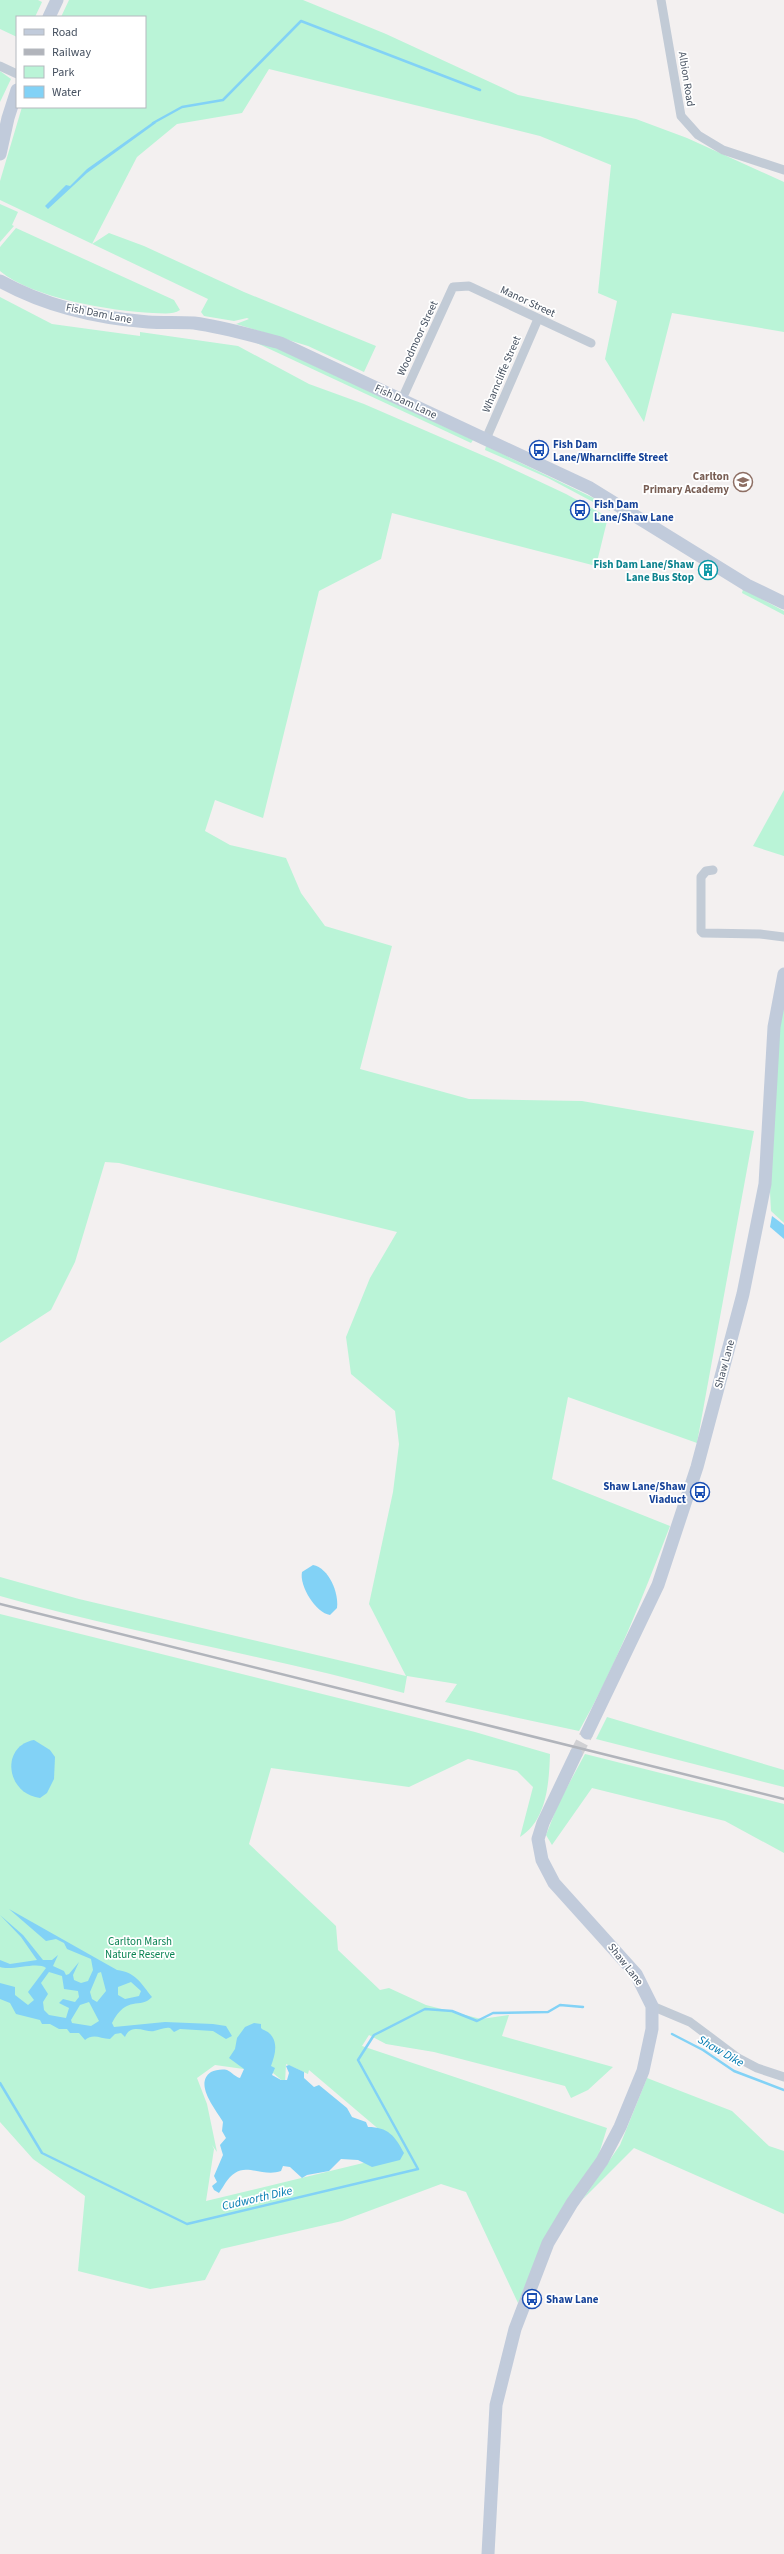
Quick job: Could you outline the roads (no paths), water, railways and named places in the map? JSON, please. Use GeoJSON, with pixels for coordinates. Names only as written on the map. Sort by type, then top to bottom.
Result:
{"type":"FeatureCollection","features":[{"type":"Feature","properties":{"kind":"street"},"geometry":{"type":"LineString","coordinates":[[49,16],[57,0]]}},
{"type":"Feature","properties":{"kind":"street","name":"Albion Road"},"geometry":{"type":"LineString","coordinates":[[661,0],[681,116],[698,135],[723,150],[784,170]]}},
{"type":"Feature","properties":{"kind":"street"},"geometry":{"type":"LineString","coordinates":[[0,66],[16,74]]}},
{"type":"Feature","properties":{"kind":"street"},"geometry":{"type":"LineString","coordinates":[[0,154],[8,118],[16,93]]}},
{"type":"Feature","properties":{"kind":"street","name":"Fish Dam Lane"},"geometry":{"type":"LineString","coordinates":[[0,281],[22,293],[77,312],[115,318],[224,328],[280,343],[590,488],[747,585],[784,602]]}},
{"type":"Feature","properties":{"kind":"street","name":"Manor Street"},"geometry":{"type":"LineString","coordinates":[[453,287],[468,286],[591,343]]}},
{"type":"Feature","properties":{"kind":"street","name":"Woodmoor Street"},"geometry":{"type":"LineString","coordinates":[[402,399],[453,287]]}},
{"type":"Feature","properties":{"kind":"street","name":"Wharncliffe Street"},"geometry":{"type":"LineString","coordinates":[[486,439],[538,319]]}},
{"type":"Feature","properties":{"kind":"street"},"geometry":{"type":"LineString","coordinates":[[713,870],[706,871],[701,877],[700,931],[703,933],[784,937]]}},
{"type":"Feature","properties":{"kind":"street","name":"Shaw Lane"},"geometry":{"type":"LineString","coordinates":[[587,1733],[658,1585],[697,1468],[740,1306],[758,1227],[765,1184],[774,1027],[784,974]]}},
{"type":"Feature","properties":{"kind":"street","name":"Shaw Lane"},"geometry":{"type":"LineString","coordinates":[[576,1754],[543,1823],[538,1840],[542,1860],[554,1883],[636,1974],[652,2006]]}},
{"type":"Feature","properties":{"kind":"street"},"geometry":{"type":"LineString","coordinates":[[488,2554],[496,2405],[515,2329],[548,2243],[572,2203],[602,2161],[632,2098],[643,2071],[650,2036],[652,2006],[690,2022],[738,2058],[757,2068],[784,2077]]}},
{"type":"Feature","properties":{"kind":"water"},"geometry":{"type":"Polygon","coordinates":[[[153,122],[156,123],[87,173],[48,209],[45,206],[66,185],[70,186],[87,169],[153,122]]]}},
{"type":"Feature","properties":{"kind":"water"},"geometry":{"type":"Polygon","coordinates":[[[772,1216],[784,1225],[784,1239],[770,1227],[772,1216]]]}},
{"type":"Feature","properties":{"kind":"water"},"geometry":{"type":"Polygon","coordinates":[[[313,1565],[324,1571],[335,1589],[337,1608],[330,1615],[319,1609],[314,1604],[303,1584],[302,1572],[313,1565]]]}},
{"type":"Feature","properties":{"kind":"water"},"geometry":{"type":"Polygon","coordinates":[[[34,1740],[50,1750],[55,1757],[54,1779],[47,1793],[40,1798],[29,1795],[20,1788],[14,1779],[12,1770],[12,1760],[16,1751],[23,1744],[34,1740]]]}},
{"type":"Feature","properties":{"kind":"water"},"geometry":{"type":"Polygon","coordinates":[[[9,1909],[117,1970],[129,1973],[141,1983],[152,1997],[147,2001],[128,2005],[118,2014],[112,2023],[114,2027],[165,2022],[213,2024],[226,2026],[232,2036],[226,2039],[213,2031],[180,2029],[174,2032],[170,2028],[164,2028],[154,2031],[135,2029],[131,2030],[125,2037],[121,2033],[115,2034],[110,2039],[91,2037],[85,2040],[79,2033],[70,2033],[67,2029],[59,2029],[50,2024],[42,2024],[40,2020],[16,2014],[10,2003],[0,1999],[0,1983],[15,1987],[15,1995],[28,2005],[34,2000],[28,1992],[46,1968],[37,1965],[11,1968],[0,1967],[0,1960],[10,1964],[37,1960],[21,1937],[0,1915],[23,1935],[43,1960],[52,1960],[58,1955],[53,1966],[64,1971],[66,1975],[69,1974],[79,1962],[73,1975],[74,1980],[81,1983],[88,1981],[93,1970],[91,1959],[67,1949],[64,1943],[56,1939],[46,1941],[9,1909]],[[49,1972],[41,1983],[48,1994],[43,2002],[44,2010],[49,2015],[66,2018],[69,2008],[59,2003],[63,1999],[75,2002],[79,1997],[78,1991],[64,1989],[62,1976],[49,1972]],[[101,1972],[98,1973],[90,1992],[92,1999],[97,2002],[106,1991],[101,1972]],[[131,1982],[118,1987],[118,1995],[125,1999],[139,1996],[141,1991],[131,1982]],[[89,2002],[80,2005],[71,2020],[72,2023],[91,2026],[99,2021],[89,2002]]]}},
{"type":"Feature","properties":{"kind":"water"},"geometry":{"type":"Polygon","coordinates":[[[254,2023],[261,2024],[261,2028],[269,2033],[274,2040],[275,2053],[271,2066],[275,2068],[272,2075],[281,2080],[287,2080],[289,2073],[286,2066],[289,2065],[304,2072],[304,2078],[314,2087],[319,2085],[347,2108],[352,2117],[366,2122],[368,2127],[381,2129],[394,2137],[404,2153],[400,2160],[372,2167],[358,2160],[341,2159],[329,2171],[307,2175],[302,2178],[290,2167],[283,2166],[281,2171],[268,2173],[245,2170],[232,2175],[219,2193],[214,2190],[212,2186],[217,2182],[214,2176],[223,2155],[220,2145],[226,2138],[222,2131],[223,2122],[208,2097],[204,2083],[206,2077],[211,2072],[219,2070],[227,2070],[240,2078],[244,2069],[229,2058],[235,2049],[237,2038],[245,2027],[254,2023]]]}},
{"type":"Feature","properties":{"kind":"waterway"},"geometry":{"type":"LineString","coordinates":[[153,123],[182,107],[223,100],[301,21],[480,90]]}},
{"type":"Feature","properties":{"kind":"waterway","name":"Cudworth Dike"},"geometry":{"type":"LineString","coordinates":[[0,2083],[42,2153],[187,2224],[418,2169],[358,2060],[374,2035],[425,2009],[452,2011],[477,2021],[493,2013],[548,2012],[560,2005],[583,2007]]}},
{"type":"Feature","properties":{"kind":"waterway","name":"Shaw Dike"},"geometry":{"type":"LineString","coordinates":[[672,2034],[703,2050],[734,2071],[784,2090]]}},
{"type":"Feature","properties":{"kind":"tunnel"},"geometry":{"type":"LineString","coordinates":[[576,1754],[587,1733]]}},
{"type":"Feature","properties":{"kind":"railway"},"geometry":{"type":"LineString","coordinates":[[0,1604],[784,1799]]}},
{"type":"Feature","properties":{"kind":"place","name":"Fish Dam Lane/Wharncliffe Street"},"geometry":{"type":"Point","coordinates":[539,450]}},
{"type":"Feature","properties":{"kind":"place","name":"Carlton Primary Academy"},"geometry":{"type":"Point","coordinates":[743,482]}},
{"type":"Feature","properties":{"kind":"place","name":"Fish Dam Lane/Shaw Lane"},"geometry":{"type":"Point","coordinates":[580,510]}},
{"type":"Feature","properties":{"kind":"place","name":"Fish Dam Lane/Shaw Lane Bus Stop"},"geometry":{"type":"Point","coordinates":[708,570]}},
{"type":"Feature","properties":{"kind":"place","name":"Shaw Lane/Shaw Viaduct"},"geometry":{"type":"Point","coordinates":[700,1492]}},
{"type":"Feature","properties":{"kind":"place","name":"Shaw Lane"},"geometry":{"type":"Point","coordinates":[532,2299]}},
{"type":"Feature","properties":{"kind":"park label","name":"Carlton Marsh Nature Reserve"},"geometry":{"type":"Point","coordinates":[140,1947]}}]}
